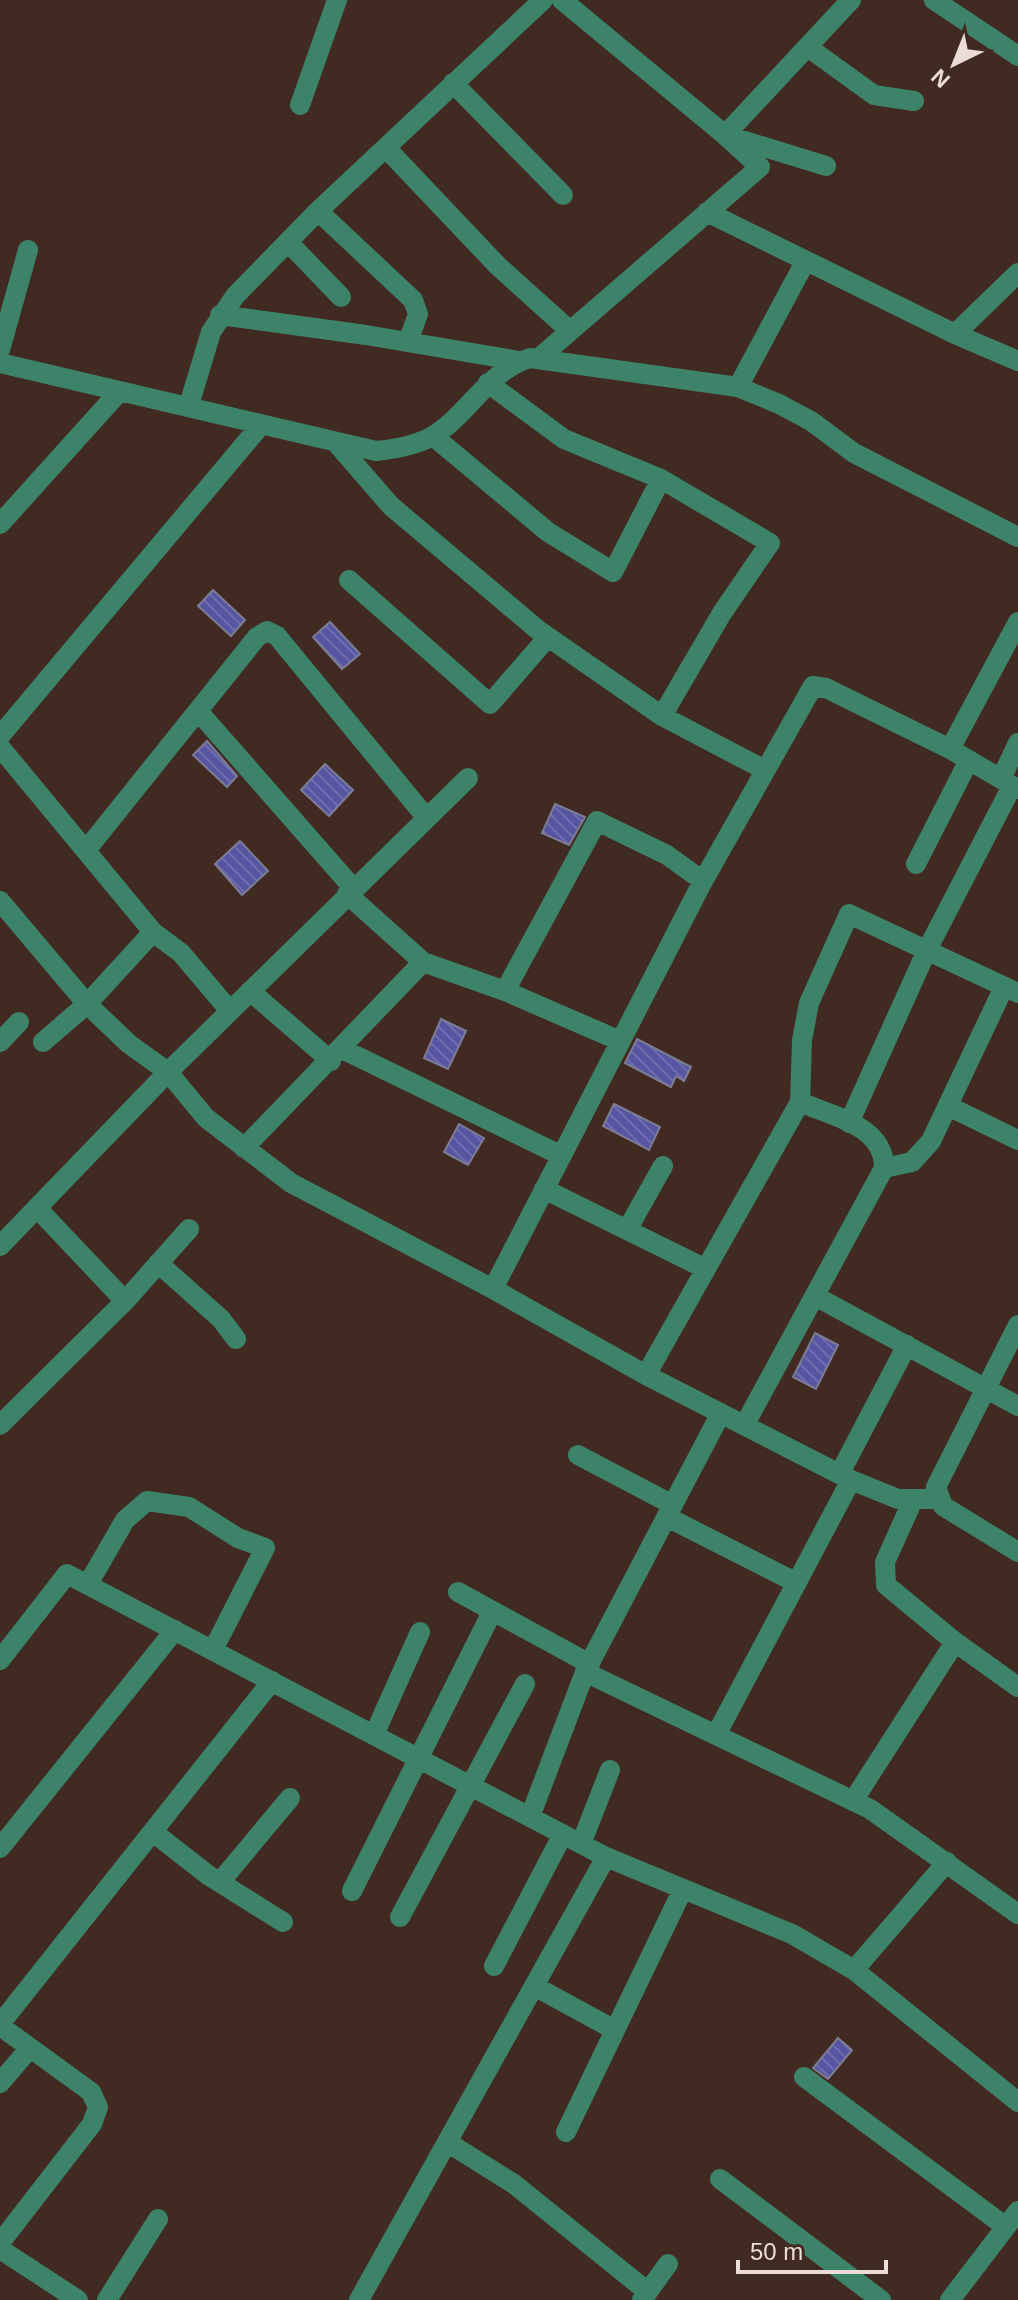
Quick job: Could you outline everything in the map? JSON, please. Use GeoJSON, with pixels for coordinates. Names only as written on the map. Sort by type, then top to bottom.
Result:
{"type":"FeatureCollection","features":[{"type":"Feature","properties":{"kind":"street"},"geometry":{"type":"LineString","coordinates":[[300,105],[337,0]]}},
{"type":"Feature","properties":{"kind":"street"},"geometry":{"type":"LineString","coordinates":[[189,405],[211,332],[220,315],[318,211],[543,0]]}},
{"type":"Feature","properties":{"kind":"street"},"geometry":{"type":"LineString","coordinates":[[0,363],[119,392],[189,405],[338,445],[376,451],[399,449],[433,436],[488,383],[529,360],[569,330],[760,167],[562,0]]}},
{"type":"Feature","properties":{"kind":"street"},"geometry":{"type":"LineString","coordinates":[[725,135],[851,0]]}},
{"type":"Feature","properties":{"kind":"street"},"geometry":{"type":"LineString","coordinates":[[934,0],[1018,56]]}},
{"type":"Feature","properties":{"kind":"street"},"geometry":{"type":"LineString","coordinates":[[809,48],[874,95],[914,101]]}},
{"type":"Feature","properties":{"kind":"street"},"geometry":{"type":"LineString","coordinates":[[453,83],[563,195]]}},
{"type":"Feature","properties":{"kind":"street"},"geometry":{"type":"LineString","coordinates":[[725,135],[826,166]]}},
{"type":"Feature","properties":{"kind":"street"},"geometry":{"type":"LineString","coordinates":[[386,148],[497,265],[569,330]]}},
{"type":"Feature","properties":{"kind":"street"},"geometry":{"type":"LineString","coordinates":[[318,211],[413,300],[418,314],[408,342]]}},
{"type":"Feature","properties":{"kind":"street"},"geometry":{"type":"LineString","coordinates":[[707,212],[955,334],[1018,361]]}},
{"type":"Feature","properties":{"kind":"street"},"geometry":{"type":"LineString","coordinates":[[288,242],[341,297]]}},
{"type":"Feature","properties":{"kind":"street"},"geometry":{"type":"LineString","coordinates":[[0,350],[28,250]]}},
{"type":"Feature","properties":{"kind":"street"},"geometry":{"type":"LineString","coordinates":[[738,387],[805,262]]}},
{"type":"Feature","properties":{"kind":"street"},"geometry":{"type":"LineString","coordinates":[[955,334],[1018,273]]}},
{"type":"Feature","properties":{"kind":"street"},"geometry":{"type":"LineString","coordinates":[[220,315],[738,387],[811,421],[854,453],[1018,537]]}},
{"type":"Feature","properties":{"kind":"street"},"geometry":{"type":"LineString","coordinates":[[488,383],[564,439],[661,479],[770,543],[722,613],[662,716]]}},
{"type":"Feature","properties":{"kind":"street"},"geometry":{"type":"LineString","coordinates":[[0,524],[119,392]]}},
{"type":"Feature","properties":{"kind":"street"},"geometry":{"type":"LineString","coordinates":[[0,736],[260,426]]}},
{"type":"Feature","properties":{"kind":"street"},"geometry":{"type":"LineString","coordinates":[[433,436],[548,532],[613,572],[661,479]]}},
{"type":"Feature","properties":{"kind":"street"},"geometry":{"type":"LineString","coordinates":[[338,445],[391,506],[472,577],[548,637],[662,716],[765,770]]}},
{"type":"Feature","properties":{"kind":"street"},"geometry":{"type":"LineString","coordinates":[[349,580],[490,704],[548,637]]}},
{"type":"Feature","properties":{"kind":"street"},"geometry":{"type":"LineString","coordinates":[[950,749],[1018,622]]}},
{"type":"Feature","properties":{"kind":"street"},"geometry":{"type":"LineString","coordinates":[[87,849],[257,637],[267,631],[272,633],[425,816]]}},
{"type":"Feature","properties":{"kind":"street"},"geometry":{"type":"LineString","coordinates":[[493,1289],[618,1040],[806,693],[820,685],[950,749],[1010,785]]}},
{"type":"Feature","properties":{"kind":"street"},"geometry":{"type":"LineString","coordinates":[[198,711],[350,891],[423,962],[505,991],[618,1040]]}},
{"type":"Feature","properties":{"kind":"street"},"geometry":{"type":"LineString","coordinates":[[849,1123],[927,950],[1010,785],[1018,743]]}},
{"type":"Feature","properties":{"kind":"street"},"geometry":{"type":"LineString","coordinates":[[0,747],[153,932],[181,953],[230,1011]]}},
{"type":"Feature","properties":{"kind":"street"},"geometry":{"type":"LineString","coordinates":[[916,864],[969,760]]}},
{"type":"Feature","properties":{"kind":"street"},"geometry":{"type":"LineString","coordinates":[[0,1246],[168,1072],[425,816],[468,778]]}},
{"type":"Feature","properties":{"kind":"street"},"geometry":{"type":"LineString","coordinates":[[505,991],[597,821],[667,855],[703,881]]}},
{"type":"Feature","properties":{"kind":"street"},"geometry":{"type":"LineString","coordinates":[[0,901],[87,1004],[129,1044],[168,1072],[206,1118],[291,1183],[493,1289],[646,1375],[846,1477],[898,1499],[938,1499]]}},
{"type":"Feature","properties":{"kind":"street"},"geometry":{"type":"LineString","coordinates":[[646,1375],[800,1102],[802,1040],[809,1003],[849,914],[1011,990],[931,1141],[912,1162],[884,1168]]}},
{"type":"Feature","properties":{"kind":"street"},"geometry":{"type":"LineString","coordinates":[[43,1042],[87,1004],[153,932]]}},
{"type":"Feature","properties":{"kind":"street"},"geometry":{"type":"LineString","coordinates":[[244,1148],[337,1055],[423,962]]}},
{"type":"Feature","properties":{"kind":"street"},"geometry":{"type":"LineString","coordinates":[[250,991],[337,1055],[560,1155]]}},
{"type":"Feature","properties":{"kind":"street"},"geometry":{"type":"LineString","coordinates":[[0,1042],[19,1022]]}},
{"type":"Feature","properties":{"kind":"street"},"geometry":{"type":"LineString","coordinates":[[745,1424],[884,1168],[884,1152],[874,1136],[800,1102]]}},
{"type":"Feature","properties":{"kind":"street"},"geometry":{"type":"LineString","coordinates":[[948,1106],[1018,1140]]}},
{"type":"Feature","properties":{"kind":"street"},"geometry":{"type":"LineString","coordinates":[[627,1230],[663,1166]]}},
{"type":"Feature","properties":{"kind":"street"},"geometry":{"type":"LineString","coordinates":[[544,1189],[704,1268]]}},
{"type":"Feature","properties":{"kind":"street"},"geometry":{"type":"LineString","coordinates":[[37,1208],[125,1301]]}},
{"type":"Feature","properties":{"kind":"street"},"geometry":{"type":"LineString","coordinates":[[0,1425],[125,1301],[189,1229]]}},
{"type":"Feature","properties":{"kind":"street"},"geometry":{"type":"LineString","coordinates":[[158,1263],[221,1319],[236,1339]]}},
{"type":"Feature","properties":{"kind":"street"},"geometry":{"type":"LineString","coordinates":[[815,1296],[1018,1406]]}},
{"type":"Feature","properties":{"kind":"street"},"geometry":{"type":"LineString","coordinates":[[1018,1325],[936,1487],[943,1506],[1018,1552]]}},
{"type":"Feature","properties":{"kind":"street"},"geometry":{"type":"LineString","coordinates":[[716,1735],[797,1583],[907,1345]]}},
{"type":"Feature","properties":{"kind":"street"},"geometry":{"type":"LineString","coordinates":[[530,1817],[587,1668],[721,1413]]}},
{"type":"Feature","properties":{"kind":"street"},"geometry":{"type":"LineString","coordinates":[[578,1455],[797,1583]]}},
{"type":"Feature","properties":{"kind":"street"},"geometry":{"type":"LineString","coordinates":[[913,1500],[885,1562],[886,1585],[955,1642],[1018,1687]]}},
{"type":"Feature","properties":{"kind":"street"},"geometry":{"type":"LineString","coordinates":[[88,1584],[125,1520],[147,1501],[189,1507],[238,1538],[265,1548],[213,1650]]}},
{"type":"Feature","properties":{"kind":"street"},"geometry":{"type":"LineString","coordinates":[[0,1660],[67,1574],[606,1857],[792,1934],[854,1970],[1018,2102]]}},
{"type":"Feature","properties":{"kind":"street"},"geometry":{"type":"LineString","coordinates":[[458,1592],[587,1668],[853,1801],[947,1862],[1018,1914]]}},
{"type":"Feature","properties":{"kind":"street"},"geometry":{"type":"LineString","coordinates":[[352,1891],[492,1612]]}},
{"type":"Feature","properties":{"kind":"street"},"geometry":{"type":"LineString","coordinates":[[1,1845],[175,1630]]}},
{"type":"Feature","properties":{"kind":"street"},"geometry":{"type":"LineString","coordinates":[[374,1735],[420,1632]]}},
{"type":"Feature","properties":{"kind":"street"},"geometry":{"type":"LineString","coordinates":[[853,1801],[955,1642]]}},
{"type":"Feature","properties":{"kind":"street"},"geometry":{"type":"LineString","coordinates":[[0,2243],[92,2124],[98,2107],[91,2092],[0,2025],[272,1681]]}},
{"type":"Feature","properties":{"kind":"street"},"geometry":{"type":"LineString","coordinates":[[400,1917],[525,1684]]}},
{"type":"Feature","properties":{"kind":"street"},"geometry":{"type":"LineString","coordinates":[[494,1966],[572,1839],[610,1770]]}},
{"type":"Feature","properties":{"kind":"street"},"geometry":{"type":"LineString","coordinates":[[220,1882],[290,1798]]}},
{"type":"Feature","properties":{"kind":"street"},"geometry":{"type":"LineString","coordinates":[[153,1832],[220,1882],[283,1922]]}},
{"type":"Feature","properties":{"kind":"street"},"geometry":{"type":"LineString","coordinates":[[359,2300],[606,1857]]}},
{"type":"Feature","properties":{"kind":"street"},"geometry":{"type":"LineString","coordinates":[[854,1970],[947,1862]]}},
{"type":"Feature","properties":{"kind":"street"},"geometry":{"type":"LineString","coordinates":[[566,2132],[683,1889]]}},
{"type":"Feature","properties":{"kind":"street"},"geometry":{"type":"LineString","coordinates":[[534,1986],[615,2030]]}},
{"type":"Feature","properties":{"kind":"street"},"geometry":{"type":"LineString","coordinates":[[0,2083],[29,2049]]}},
{"type":"Feature","properties":{"kind":"street"},"geometry":{"type":"LineString","coordinates":[[804,2077],[1012,2219],[950,2300]]}},
{"type":"Feature","properties":{"kind":"street"},"geometry":{"type":"LineString","coordinates":[[447,2142],[514,2184],[645,2296],[668,2264]]}},
{"type":"Feature","properties":{"kind":"street"},"geometry":{"type":"LineString","coordinates":[[720,2179],[881,2300]]}},
{"type":"Feature","properties":{"kind":"street"},"geometry":{"type":"LineString","coordinates":[[107,2300],[158,2219]]}},
{"type":"Feature","properties":{"kind":"street"},"geometry":{"type":"LineString","coordinates":[[0,2249],[78,2300]]}},
{"type":"Feature","properties":{"kind":"building"},"geometry":{"type":"Polygon","coordinates":[[[213,590],[245,620],[231,636],[198,606],[213,590]]]}},
{"type":"Feature","properties":{"kind":"building"},"geometry":{"type":"Polygon","coordinates":[[[330,622],[360,654],[342,669],[313,637],[330,622]]]}},
{"type":"Feature","properties":{"kind":"building"},"geometry":{"type":"Polygon","coordinates":[[[207,741],[237,776],[227,787],[193,755],[207,741]]]}},
{"type":"Feature","properties":{"kind":"building"},"geometry":{"type":"Polygon","coordinates":[[[325,764],[353,790],[329,816],[301,790],[325,764]]]}},
{"type":"Feature","properties":{"kind":"building"},"geometry":{"type":"Polygon","coordinates":[[[555,804],[585,817],[569,845],[542,833],[555,804]]]}},
{"type":"Feature","properties":{"kind":"building"},"geometry":{"type":"Polygon","coordinates":[[[240,841],[268,871],[242,895],[215,864],[240,841]]]}},
{"type":"Feature","properties":{"kind":"building"},"geometry":{"type":"Polygon","coordinates":[[[441,1019],[466,1031],[448,1069],[424,1058],[441,1019]]]}},
{"type":"Feature","properties":{"kind":"building"},"geometry":{"type":"Polygon","coordinates":[[[637,1039],[691,1067],[684,1081],[676,1076],[671,1087],[625,1063],[637,1039]]]}},
{"type":"Feature","properties":{"kind":"building"},"geometry":{"type":"Polygon","coordinates":[[[614,1104],[660,1127],[649,1150],[603,1126],[614,1104]]]}},
{"type":"Feature","properties":{"kind":"building"},"geometry":{"type":"Polygon","coordinates":[[[459,1124],[484,1138],[468,1165],[444,1152],[459,1124]]]}},
{"type":"Feature","properties":{"kind":"building"},"geometry":{"type":"Polygon","coordinates":[[[815,1333],[838,1345],[816,1389],[793,1377],[815,1333]]]}},
{"type":"Feature","properties":{"kind":"building"},"geometry":{"type":"Polygon","coordinates":[[[838,2038],[852,2050],[828,2079],[813,2068],[838,2038]]]}}]}
